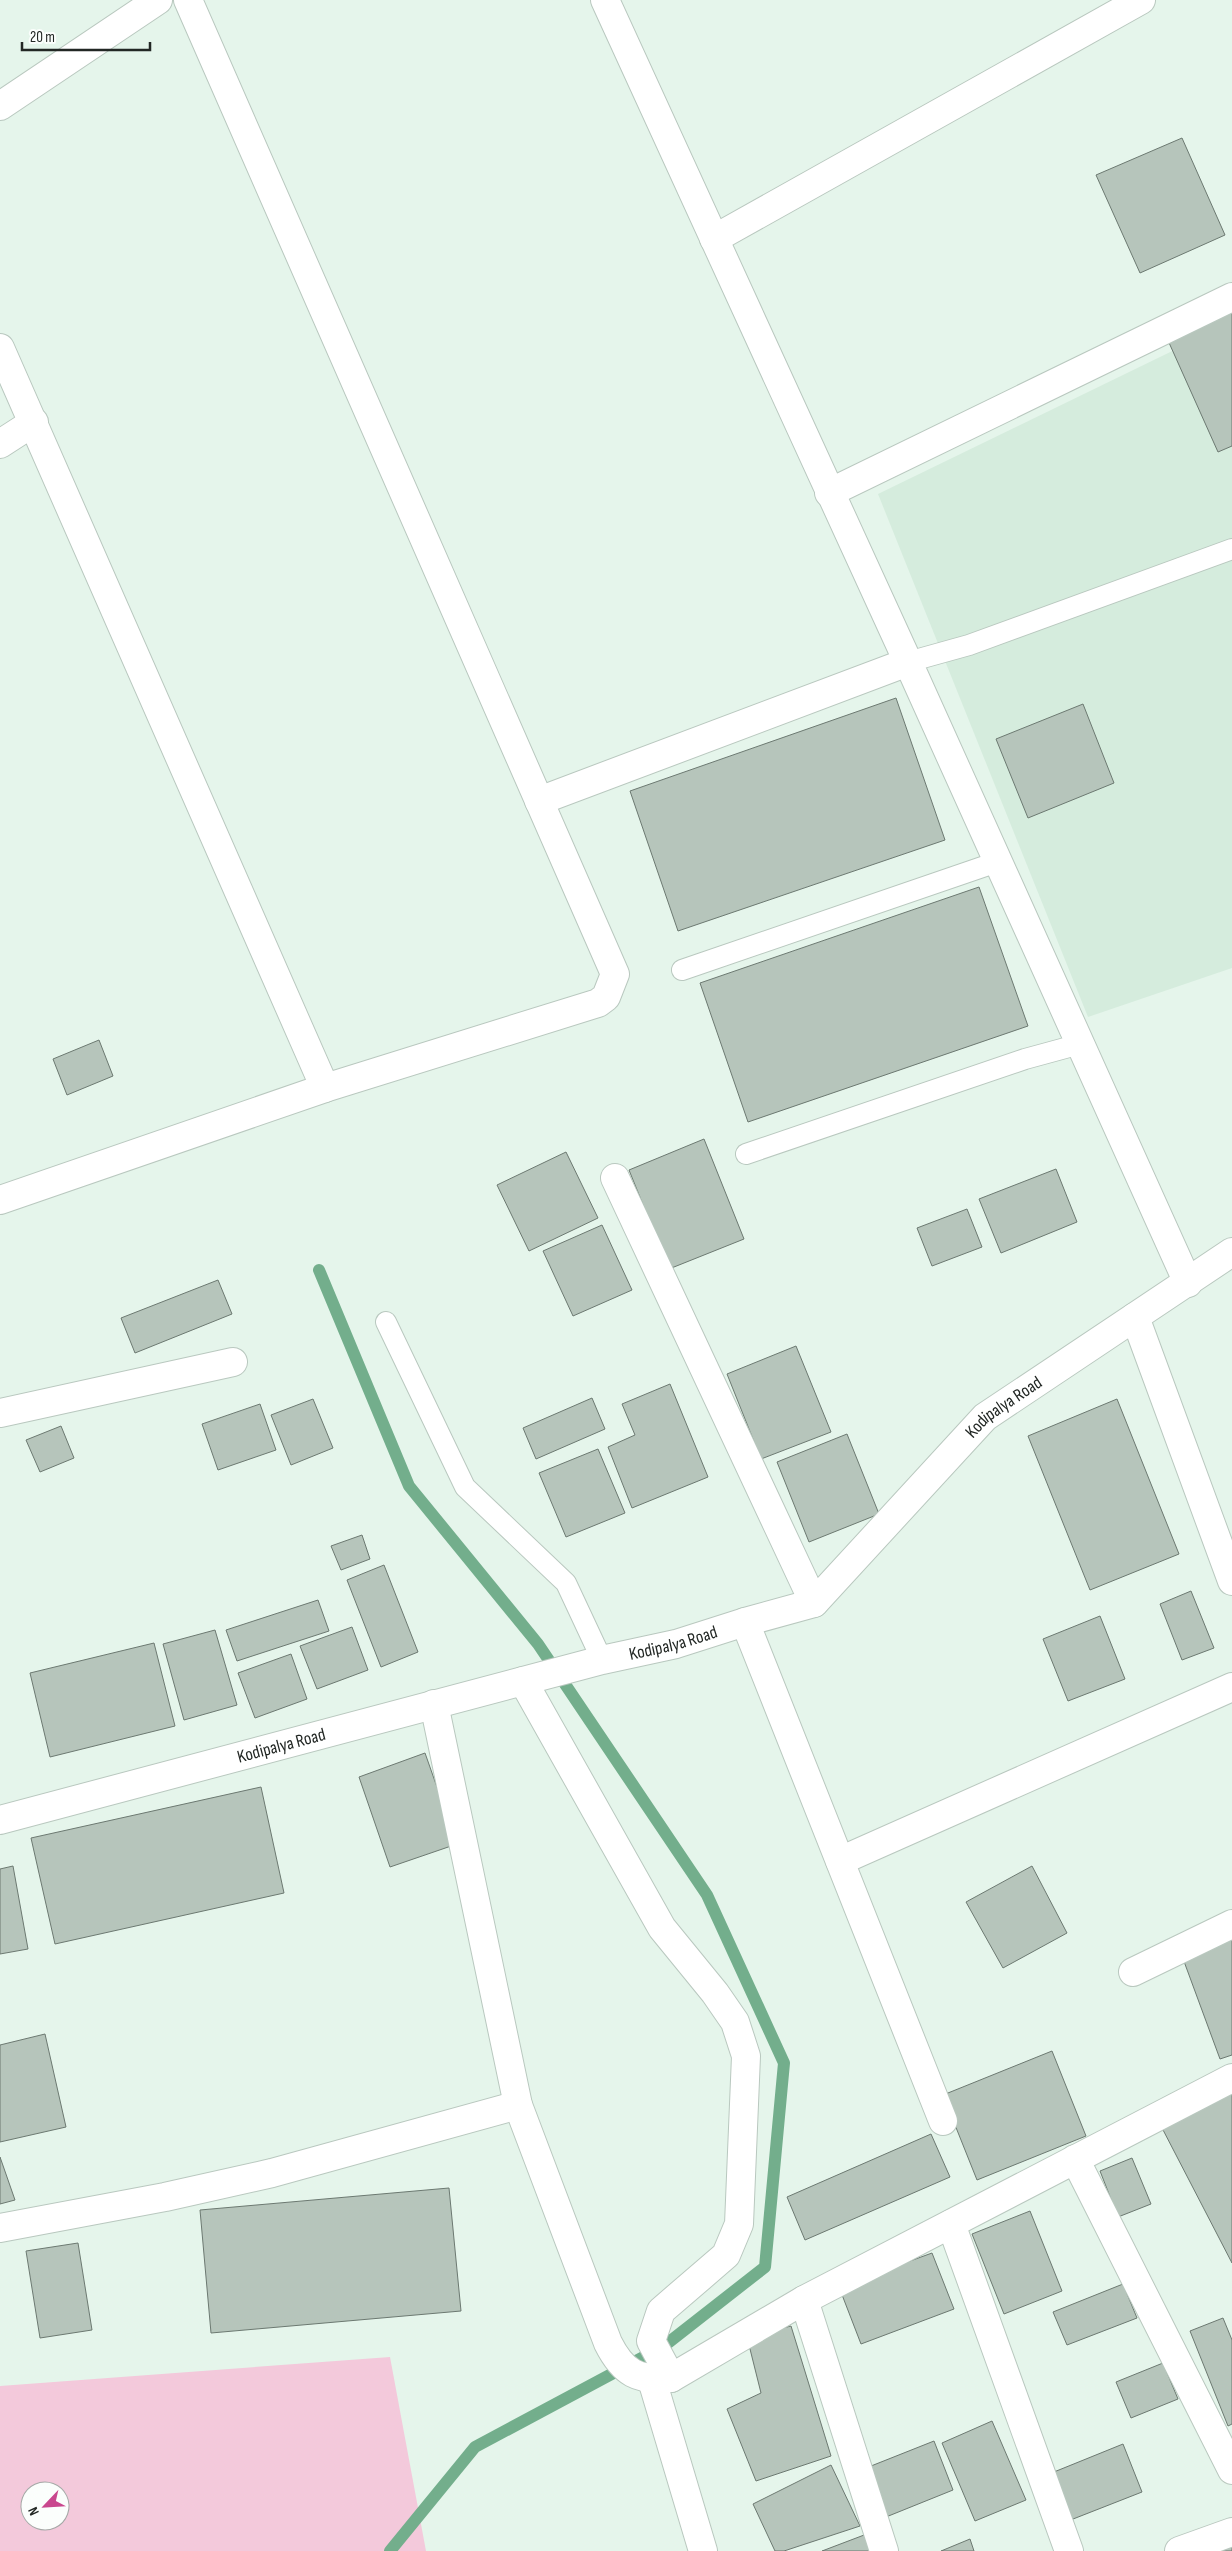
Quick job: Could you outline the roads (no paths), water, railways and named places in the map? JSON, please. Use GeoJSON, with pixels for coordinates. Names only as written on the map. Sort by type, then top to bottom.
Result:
{"type":"FeatureCollection","features":[{"type":"Feature","properties":{"kind":"street"},"geometry":{"type":"LineString","coordinates":[[0,106],[158,0]]}},
{"type":"Feature","properties":{"kind":"street"},"geometry":{"type":"LineString","coordinates":[[0,1200],[325,1088],[598,1003],[606,997],[615,974],[188,0]]}},
{"type":"Feature","properties":{"kind":"street"},"geometry":{"type":"LineString","coordinates":[[605,0],[908,662],[1188,1283]]}},
{"type":"Feature","properties":{"kind":"street"},"geometry":{"type":"LineString","coordinates":[[714,239],[1141,0]]}},
{"type":"Feature","properties":{"kind":"street"},"geometry":{"type":"LineString","coordinates":[[829,493],[1232,297]]}},
{"type":"Feature","properties":{"kind":"street"},"geometry":{"type":"LineString","coordinates":[[0,348],[325,1088]]}},
{"type":"Feature","properties":{"kind":"street"},"geometry":{"type":"LineString","coordinates":[[0,444],[34,422]]}},
{"type":"Feature","properties":{"kind":"street"},"geometry":{"type":"LineString","coordinates":[[539,802],[908,662]]}},
{"type":"Feature","properties":{"kind":"street"},"geometry":{"type":"LineString","coordinates":[[615,1178],[814,1603]]}},
{"type":"Feature","properties":{"kind":"street","name":"Kodipalya Road"},"geometry":{"type":"LineString","coordinates":[[0,1820],[593,1662],[676,1644],[814,1603],[985,1417],[1232,1252]]}},
{"type":"Feature","properties":{"kind":"street"},"geometry":{"type":"LineString","coordinates":[[1135,1317],[1232,1581]]}},
{"type":"Feature","properties":{"kind":"street"},"geometry":{"type":"LineString","coordinates":[[0,1413],[233,1362]]}},
{"type":"Feature","properties":{"kind":"street"},"geometry":{"type":"LineString","coordinates":[[745,1622],[942,2121]]}},
{"type":"Feature","properties":{"kind":"street"},"geometry":{"type":"LineString","coordinates":[[527,1680],[662,1928],[715,1993],[735,2022],[746,2056],[739,2224],[726,2255],[661,2311],[659,2366],[703,2551]]}},
{"type":"Feature","properties":{"kind":"street"},"geometry":{"type":"LineString","coordinates":[[840,1861],[1232,1687]]}},
{"type":"Feature","properties":{"kind":"street"},"geometry":{"type":"LineString","coordinates":[[434,1704],[518,2105],[608,2343],[616,2358],[631,2373],[659,2366],[804,2300],[1232,2078]]}},
{"type":"Feature","properties":{"kind":"street"},"geometry":{"type":"LineString","coordinates":[[1133,1972],[1232,1924]]}},
{"type":"Feature","properties":{"kind":"street"},"geometry":{"type":"LineString","coordinates":[[0,2228],[165,2197],[272,2173],[518,2105]]}},
{"type":"Feature","properties":{"kind":"street"},"geometry":{"type":"LineString","coordinates":[[1075,2159],[1232,2470]]}},
{"type":"Feature","properties":{"kind":"street"},"geometry":{"type":"LineString","coordinates":[[952,2224],[1069,2551]]}},
{"type":"Feature","properties":{"kind":"street"},"geometry":{"type":"LineString","coordinates":[[804,2300],[884,2551]]}},
{"type":"Feature","properties":{"kind":"street"},"geometry":{"type":"LineString","coordinates":[[1179,2551],[1232,2532]]}},
{"type":"Feature","properties":{"kind":"lane"},"geometry":{"type":"LineString","coordinates":[[908,662],[969,645],[1232,549]]}},
{"type":"Feature","properties":{"kind":"lane"},"geometry":{"type":"LineString","coordinates":[[682,970],[997,862]]}},
{"type":"Feature","properties":{"kind":"lane"},"geometry":{"type":"LineString","coordinates":[[746,1154],[1025,1059],[1080,1044]]}},
{"type":"Feature","properties":{"kind":"lane"},"geometry":{"type":"LineString","coordinates":[[386,1322],[465,1487],[566,1583],[593,1662]]}},
{"type":"Feature","properties":{"kind":"waterway"},"geometry":{"type":"LineString","coordinates":[[319,1270],[409,1486],[538,1644],[707,1895],[784,2063],[765,2267],[664,2346],[475,2447],[390,2551]]}}]}
